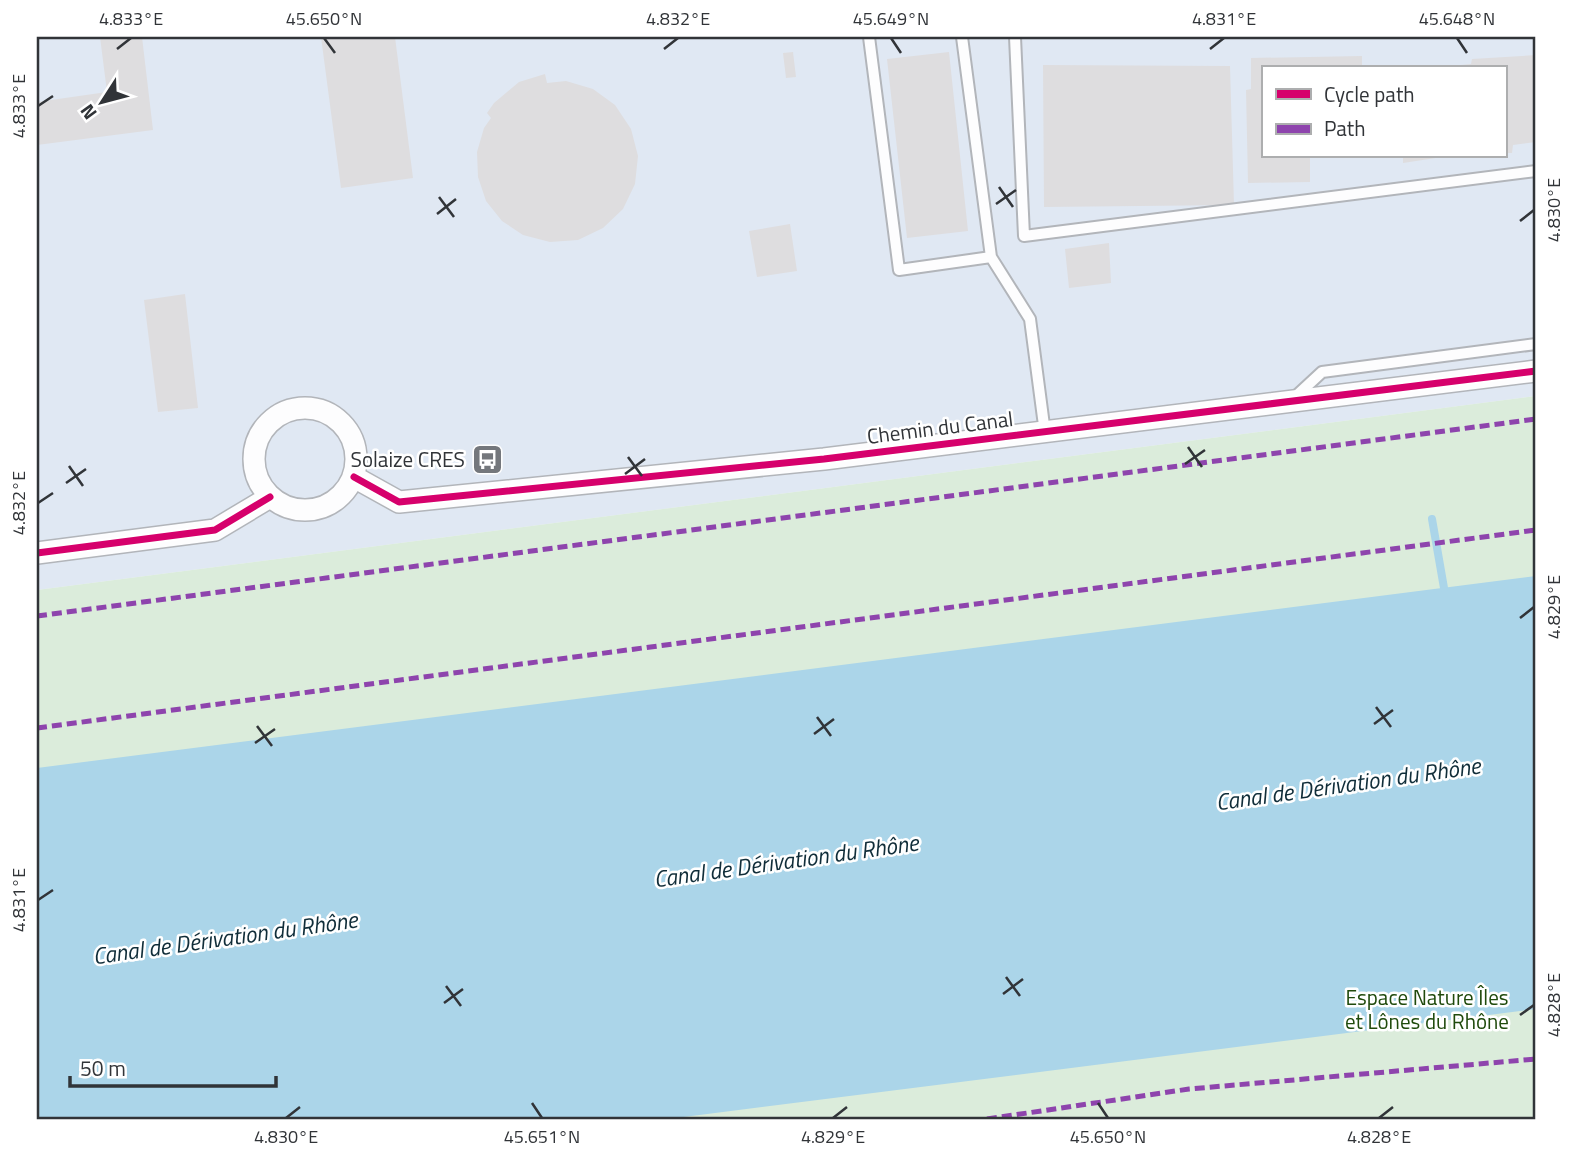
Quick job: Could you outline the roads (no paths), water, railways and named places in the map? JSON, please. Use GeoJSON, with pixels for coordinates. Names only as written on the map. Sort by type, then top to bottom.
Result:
{"type":"FeatureCollection","features":[{"type":"Feature","properties":{"kind":"street","name":"Chemin du Canal"},"geometry":{"type":"LineString","coordinates":[[354,477],[398,502],[1045,433],[1536,371]]}},
{"type":"Feature","properties":{"kind":"street"},"geometry":{"type":"LineString","coordinates":[[291,409],[321,410],[346,428],[356,453],[354,477],[346,492],[333,503],[317,510],[300,511],[284,507],[270,497],[254,471],[257,440],[277,416],[291,409]]}},
{"type":"Feature","properties":{"kind":"street"},"geometry":{"type":"LineString","coordinates":[[37,553],[215,530],[270,497]]}},
{"type":"Feature","properties":{"kind":"lane"},"geometry":{"type":"LineString","coordinates":[[869,37],[899,270],[991,257]]}},
{"type":"Feature","properties":{"kind":"lane"},"geometry":{"type":"LineString","coordinates":[[962,37],[991,257],[1030,319],[1045,433]]}},
{"type":"Feature","properties":{"kind":"lane"},"geometry":{"type":"LineString","coordinates":[[1015,37],[1024,236],[1536,171]]}},
{"type":"Feature","properties":{"kind":"lane"},"geometry":{"type":"LineString","coordinates":[[1290,402],[1322,372],[1536,344]]}},
{"type":"Feature","properties":{"kind":"water","name":"Canal de Dérivation du Rhône"},"geometry":{"type":"Polygon","coordinates":[[[1536,576],[1536,1009],[668,1119],[37,1119],[37,768],[1536,576]]]}},
{"type":"Feature","properties":{"kind":"waterway"},"geometry":{"type":"LineString","coordinates":[[1432,519],[1444,588]]}},
{"type":"Feature","properties":{"kind":"place","name":"Solaize CRES"},"geometry":{"type":"Point","coordinates":[488,460]}},
{"type":"Feature","properties":{"kind":"park label","name":"Espace Nature Îles et Lônes du Rhône"},"geometry":{"type":"Point","coordinates":[1427,1010]}}]}
